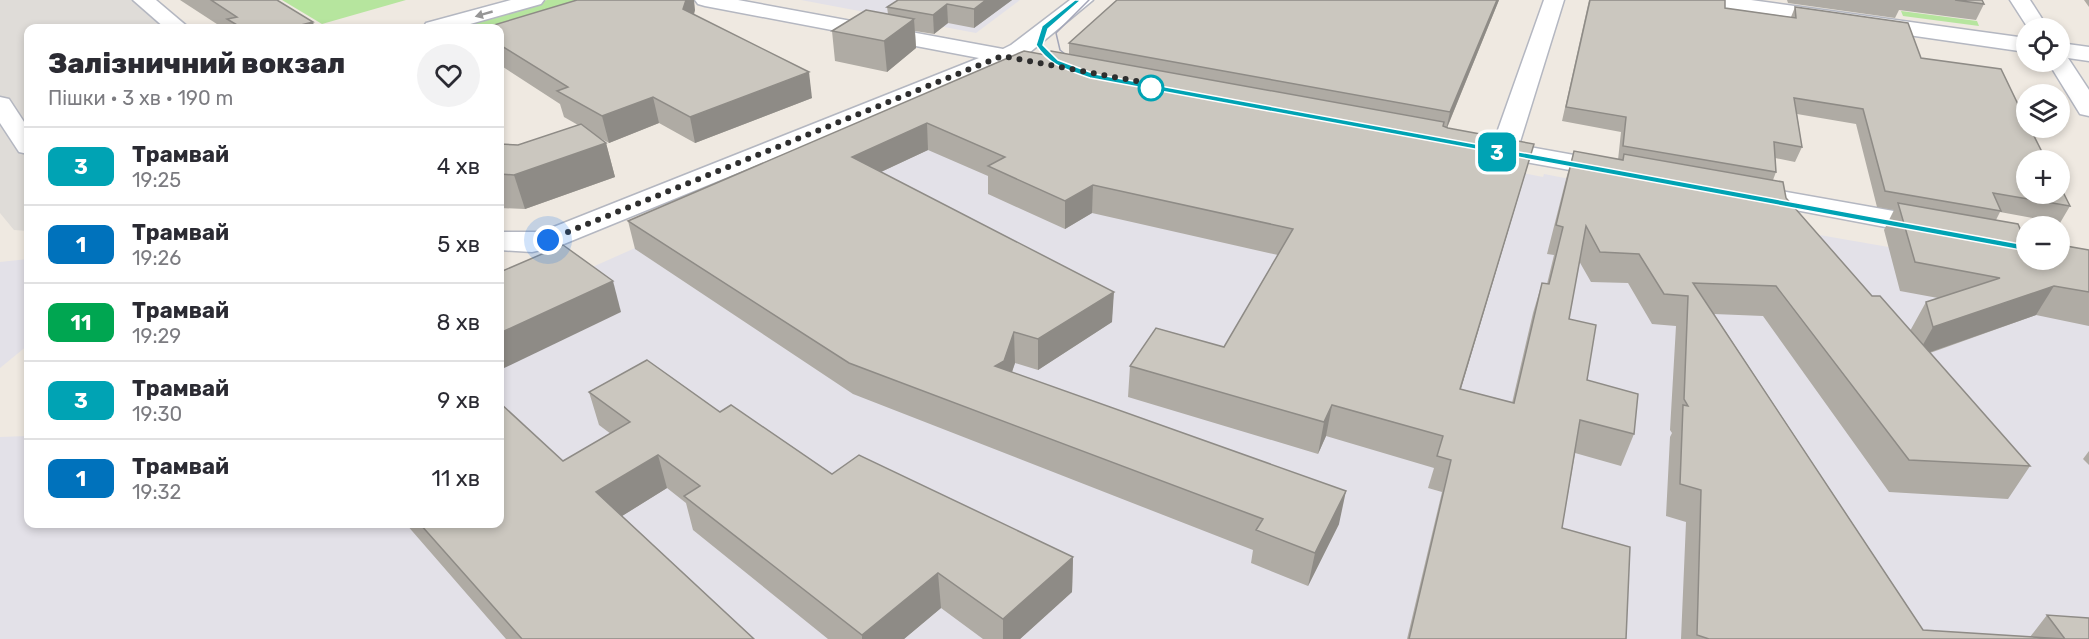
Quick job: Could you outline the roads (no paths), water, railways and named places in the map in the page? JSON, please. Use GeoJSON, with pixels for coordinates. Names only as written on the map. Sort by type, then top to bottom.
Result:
{"type":"FeatureCollection","features":[{"type":"Feature","properties":{"kind":"street"},"geometry":{"type":"LineString","coordinates":[[143,0],[173,24]]}},
{"type":"Feature","properties":{"kind":"street"},"geometry":{"type":"LineString","coordinates":[[448,24],[534,0]]}},
{"type":"Feature","properties":{"kind":"street"},"geometry":{"type":"LineString","coordinates":[[705,0],[1077,69]]}},
{"type":"Feature","properties":{"kind":"street"},"geometry":{"type":"LineString","coordinates":[[504,242],[532,243],[548,240],[1029,45],[1083,0]]}},
{"type":"Feature","properties":{"kind":"street"},"geometry":{"type":"LineString","coordinates":[[1504,151],[1554,0]]}},
{"type":"Feature","properties":{"kind":"street"},"geometry":{"type":"LineString","coordinates":[[1707,0],[2016,44]]}},
{"type":"Feature","properties":{"kind":"street"},"geometry":{"type":"LineString","coordinates":[[2020,0],[2032,18]]}},
{"type":"Feature","properties":{"kind":"street"},"geometry":{"type":"LineString","coordinates":[[2070,51],[2089,54]]}},
{"type":"Feature","properties":{"kind":"street"},"geometry":{"type":"LineString","coordinates":[[2066,72],[2089,108]]}},
{"type":"Feature","properties":{"kind":"street"},"geometry":{"type":"LineString","coordinates":[[0,104],[24,140]]}},
{"type":"Feature","properties":{"kind":"street"},"geometry":{"type":"LineString","coordinates":[[1458,142],[1642,175]]}},
{"type":"Feature","properties":{"kind":"street"},"geometry":{"type":"LineString","coordinates":[[1723,189],[1958,232]]}},
{"type":"Feature","properties":{"kind":"tram line"},"geometry":{"type":"LineString","coordinates":[[1059,64],[1042,51],[1039,40],[1050,22],[1077,0]]}},
{"type":"Feature","properties":{"kind":"tram line","name":"3"},"geometry":{"type":"LineString","coordinates":[[1077,0],[1045,28],[1039,40],[1040,45],[1042,51],[1055,62],[1093,76],[2016,246]]}},
{"type":"Feature","properties":{"kind":"tram line"},"geometry":{"type":"LineString","coordinates":[[1075,62],[1060,50],[1056,33],[1089,0]]}},
{"type":"Feature","properties":{"kind":"tram line"},"geometry":{"type":"LineString","coordinates":[[1515,156],[1585,168]]}},
{"type":"Feature","properties":{"kind":"tram line"},"geometry":{"type":"LineString","coordinates":[[1775,202],[1904,225]]}}]}
